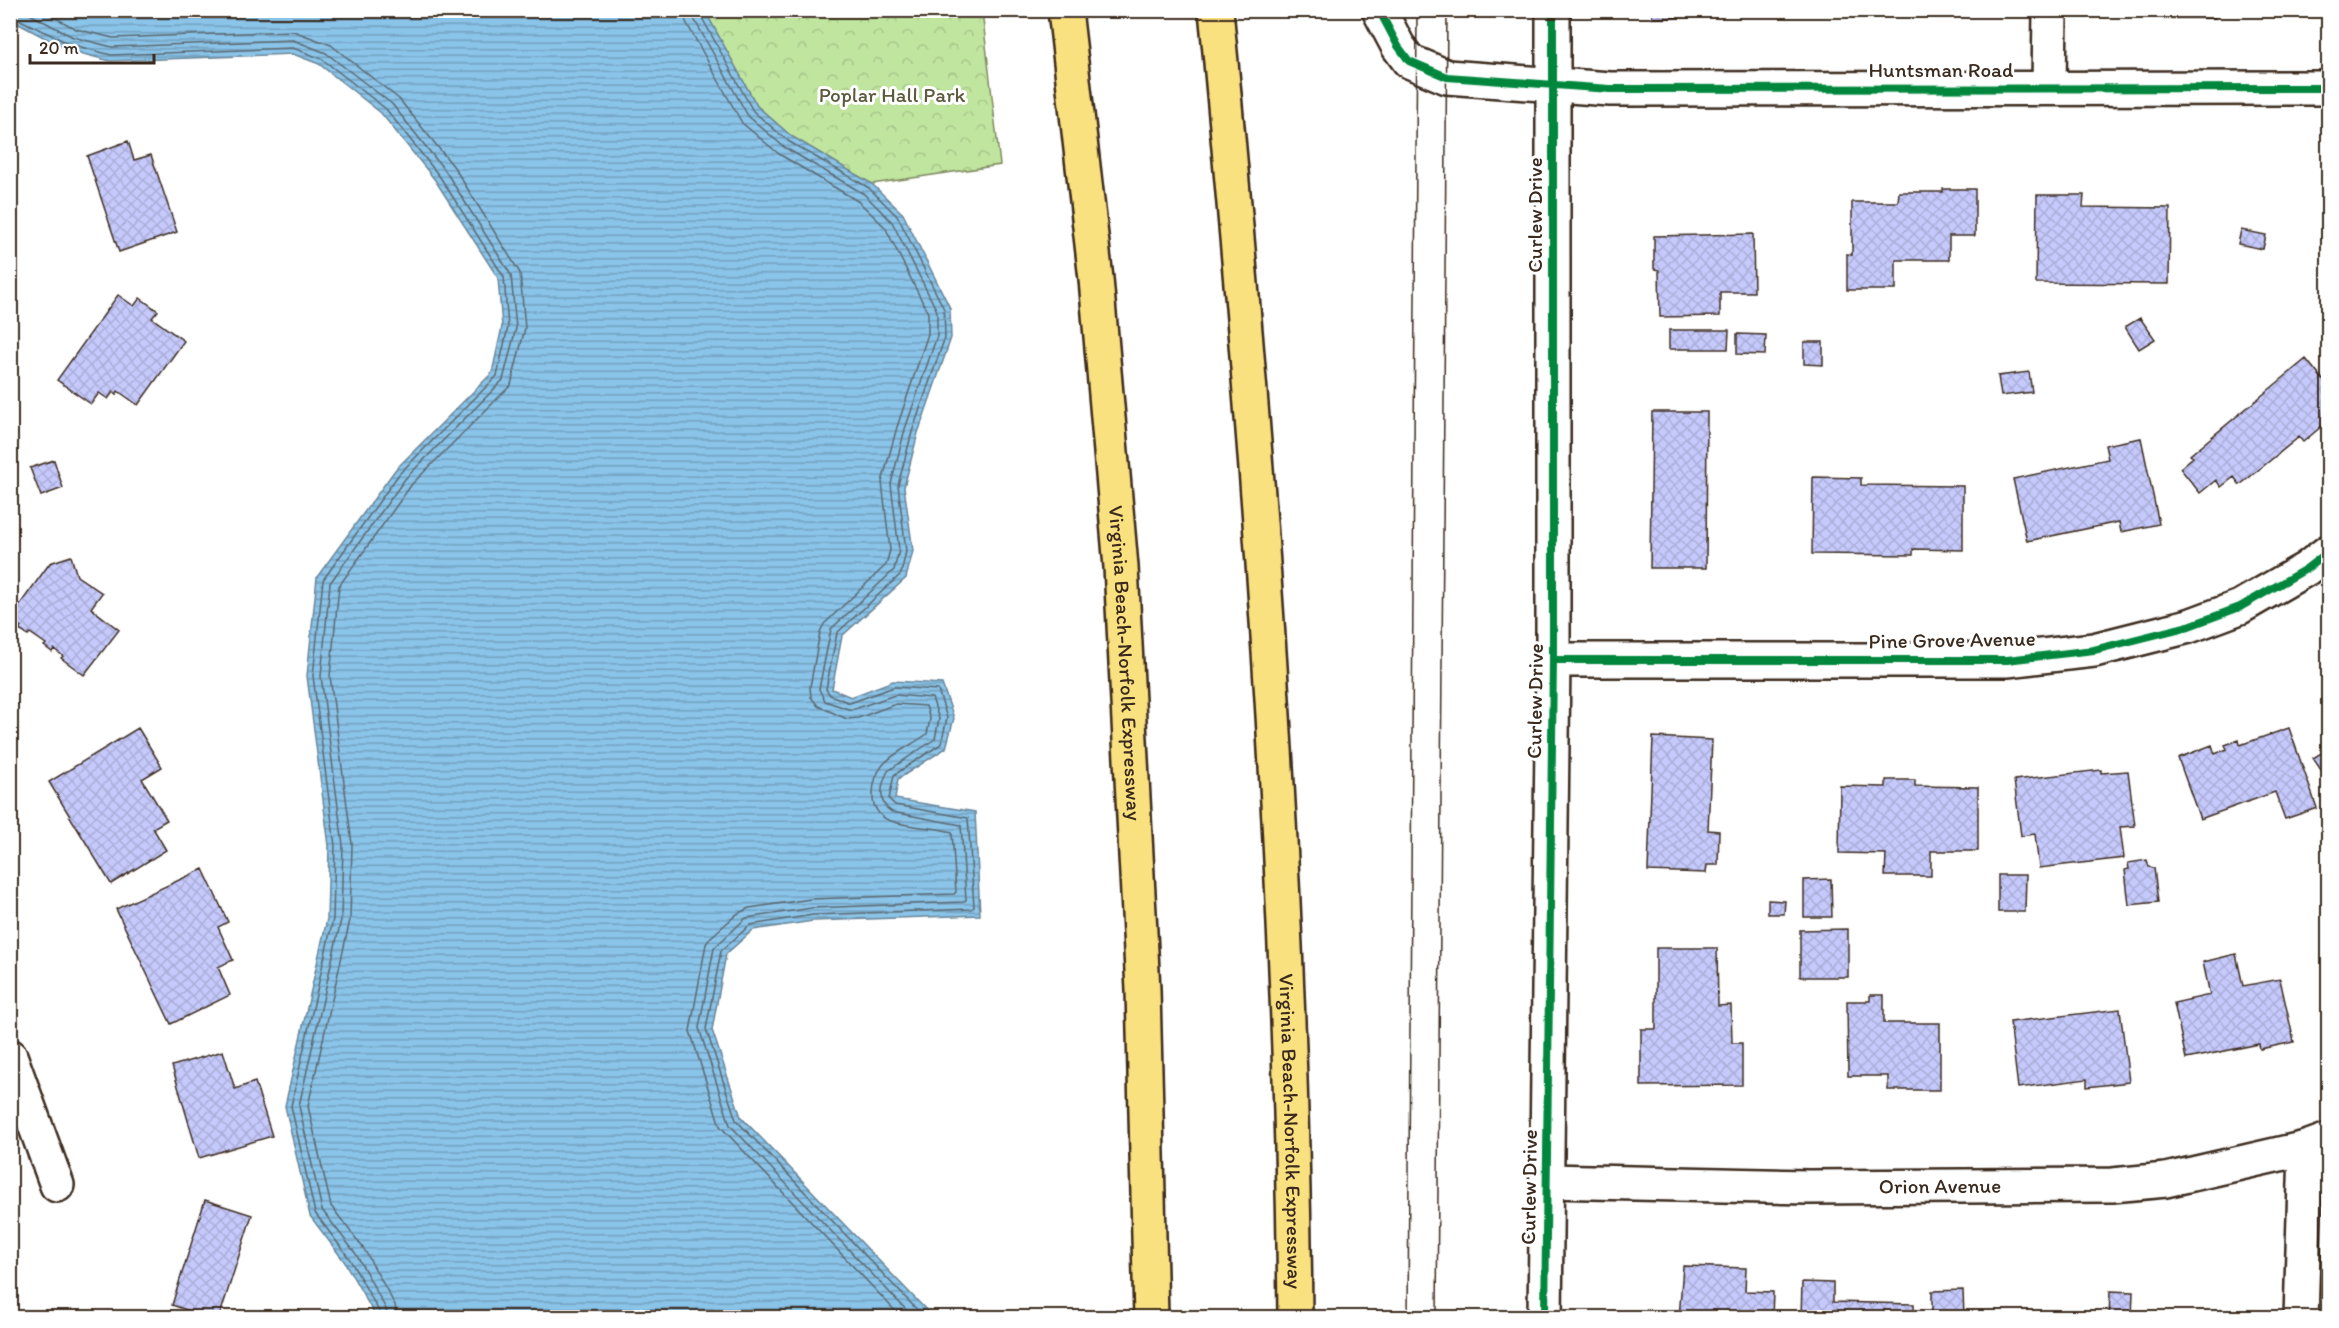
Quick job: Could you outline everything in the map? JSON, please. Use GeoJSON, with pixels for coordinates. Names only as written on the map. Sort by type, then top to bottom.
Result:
{"type":"FeatureCollection","features":[{"type":"Feature","properties":{"kind":"highway","name":"Virginia Beach-Norfolk Expressway"},"geometry":{"type":"LineString","coordinates":[[1065,10],[1096,279],[1121,567],[1143,990],[1151,1317]]}},
{"type":"Feature","properties":{"kind":"highway","name":"Virginia Beach-Norfolk Expressway"},"geometry":{"type":"LineString","coordinates":[[1216,10],[1242,283],[1261,526],[1279,812],[1294,1199],[1295,1317]]}},
{"type":"Feature","properties":{"kind":"street"},"geometry":{"type":"LineString","coordinates":[[1379,10],[1398,45],[1409,61],[1417,66],[1447,77],[1554,85]]}},
{"type":"Feature","properties":{"kind":"street","name":"Curlew Drive"},"geometry":{"type":"LineString","coordinates":[[1545,1317],[1553,660],[1553,10]]}},
{"type":"Feature","properties":{"kind":"street"},"geometry":{"type":"LineString","coordinates":[[2049,88],[2050,10]]}},
{"type":"Feature","properties":{"kind":"street","name":"Huntsman Road"},"geometry":{"type":"LineString","coordinates":[[1554,85],[1610,88],[2328,88]]}},
{"type":"Feature","properties":{"kind":"street","name":"Pine Grove Avenue"},"geometry":{"type":"LineString","coordinates":[[1553,660],[2007,660],[2094,650],[2189,626],[2240,607],[2307,569],[2328,552]]}},
{"type":"Feature","properties":{"kind":"street"},"geometry":{"type":"LineString","coordinates":[[10,1056],[57,1185]]}},
{"type":"Feature","properties":{"kind":"street"},"geometry":{"type":"LineString","coordinates":[[2301,1317],[2316,1222],[2317,1144]]}},
{"type":"Feature","properties":{"kind":"street","name":"Orion Avenue"},"geometry":{"type":"LineString","coordinates":[[1547,1181],[1809,1187],[2112,1185],[2166,1180],[2317,1144]]}},
{"type":"Feature","properties":{"kind":"green space","name":"Poplar Hall Park"},"geometry":{"type":"Polygon","coordinates":[[[705,11],[982,11],[1000,165],[872,184],[791,136],[757,106],[705,11]]]}},
{"type":"Feature","properties":{"kind":"water"},"geometry":{"type":"Polygon","coordinates":[[[10,11],[705,11],[757,106],[791,136],[872,184],[903,214],[950,308],[951,338],[918,433],[904,487],[913,551],[906,578],[842,636],[832,689],[851,697],[893,681],[942,684],[954,718],[946,748],[898,779],[895,799],[975,812],[980,915],[813,921],[753,930],[726,954],[712,1030],[741,1117],[933,1317],[376,1317],[344,1261],[310,1216],[285,1106],[327,919],[329,846],[307,676],[317,577],[395,470],[492,373],[502,327],[498,278],[435,180],[381,113],[319,64],[293,54],[110,61],[68,50],[11,20],[10,11]]]}},
{"type":"Feature","properties":{"kind":"building"},"geometry":{"type":"Polygon","coordinates":[[[1652,10],[1711,10],[1711,17],[1652,18],[1652,10]]]}},
{"type":"Feature","properties":{"kind":"building"},"geometry":{"type":"Polygon","coordinates":[[[2152,10],[2215,10],[2215,18],[2152,18],[2152,10]]]}},
{"type":"Feature","properties":{"kind":"building"},"geometry":{"type":"Polygon","coordinates":[[[128,141],[134,160],[151,155],[177,232],[119,252],[87,156],[128,141]]]}},
{"type":"Feature","properties":{"kind":"building"},"geometry":{"type":"Polygon","coordinates":[[[1943,189],[1975,189],[1975,236],[1949,236],[1949,260],[1896,260],[1896,290],[1847,290],[1847,254],[1852,255],[1852,202],[1898,202],[1899,192],[1943,192],[1943,189]]]}},
{"type":"Feature","properties":{"kind":"building"},"geometry":{"type":"Polygon","coordinates":[[[2037,195],[2084,195],[2083,207],[2170,208],[2169,284],[2036,283],[2037,195]]]}},
{"type":"Feature","properties":{"kind":"building"},"geometry":{"type":"Polygon","coordinates":[[[2241,230],[2266,235],[2263,249],[2238,244],[2241,230]]]}},
{"type":"Feature","properties":{"kind":"building"},"geometry":{"type":"Polygon","coordinates":[[[1753,234],[1754,292],[1720,292],[1720,316],[1660,317],[1659,270],[1654,269],[1654,236],[1753,234]]]}},
{"type":"Feature","properties":{"kind":"building"},"geometry":{"type":"Polygon","coordinates":[[[118,295],[134,306],[140,298],[158,311],[152,318],[184,341],[138,405],[118,391],[116,395],[113,392],[108,399],[99,393],[91,404],[57,380],[118,295]]]}},
{"type":"Feature","properties":{"kind":"building"},"geometry":{"type":"Polygon","coordinates":[[[2140,318],[2155,339],[2139,349],[2125,327],[2140,318]]]}},
{"type":"Feature","properties":{"kind":"building"},"geometry":{"type":"Polygon","coordinates":[[[1669,330],[1729,330],[1728,349],[1669,349],[1669,330]]]}},
{"type":"Feature","properties":{"kind":"building"},"geometry":{"type":"Polygon","coordinates":[[[1737,334],[1766,335],[1765,355],[1737,354],[1737,334]]]}},
{"type":"Feature","properties":{"kind":"building"},"geometry":{"type":"Polygon","coordinates":[[[1804,342],[1823,342],[1823,365],[1804,364],[1804,342]]]}},
{"type":"Feature","properties":{"kind":"building"},"geometry":{"type":"Polygon","coordinates":[[[2306,359],[2328,386],[2328,421],[2303,442],[2299,437],[2240,485],[2234,477],[2221,487],[2216,480],[2200,493],[2180,468],[2193,457],[2190,455],[2306,359]]]}},
{"type":"Feature","properties":{"kind":"building"},"geometry":{"type":"Polygon","coordinates":[[[2029,372],[2032,392],[2001,396],[1998,376],[2029,372]]]}},
{"type":"Feature","properties":{"kind":"building"},"geometry":{"type":"Polygon","coordinates":[[[1652,412],[1707,412],[1706,568],[1650,568],[1652,412]]]}},
{"type":"Feature","properties":{"kind":"building"},"geometry":{"type":"Polygon","coordinates":[[[2141,438],[2159,524],[2121,532],[2119,522],[2027,541],[2013,479],[2108,459],[2105,445],[2141,438]]]}},
{"type":"Feature","properties":{"kind":"building"},"geometry":{"type":"Polygon","coordinates":[[[54,460],[63,488],[41,496],[30,468],[54,460]]]}},
{"type":"Feature","properties":{"kind":"building"},"geometry":{"type":"Polygon","coordinates":[[[1813,477],[1861,478],[1861,485],[1963,486],[1963,550],[1913,549],[1913,555],[1812,554],[1813,477]]]}},
{"type":"Feature","properties":{"kind":"building"},"geometry":{"type":"Polygon","coordinates":[[[71,556],[77,576],[102,593],[91,608],[119,630],[84,675],[61,658],[63,656],[54,649],[52,652],[44,646],[46,644],[30,633],[28,635],[19,630],[21,627],[10,618],[50,563],[71,556]]]}},
{"type":"Feature","properties":{"kind":"building"},"geometry":{"type":"Polygon","coordinates":[[[138,728],[162,767],[142,779],[167,820],[153,828],[166,850],[111,884],[49,782],[138,728]]]}},
{"type":"Feature","properties":{"kind":"building"},"geometry":{"type":"Polygon","coordinates":[[[2289,728],[2317,808],[2285,819],[2275,792],[2200,819],[2178,758],[2212,745],[2215,754],[2227,749],[2225,745],[2239,740],[2240,745],[2289,728]]]}},
{"type":"Feature","properties":{"kind":"building"},"geometry":{"type":"Polygon","coordinates":[[[1653,737],[1712,740],[1708,830],[1719,831],[1718,865],[1707,865],[1706,873],[1648,871],[1653,737]]]}},
{"type":"Feature","properties":{"kind":"building"},"geometry":{"type":"Polygon","coordinates":[[[2323,752],[2328,760],[2328,774],[2325,776],[2313,758],[2323,752]]]}},
{"type":"Feature","properties":{"kind":"building"},"geometry":{"type":"Polygon","coordinates":[[[2101,770],[2101,773],[2128,771],[2135,826],[2120,827],[2124,858],[2039,868],[2035,834],[2021,836],[2014,780],[2101,770]]]}},
{"type":"Feature","properties":{"kind":"building"},"geometry":{"type":"Polygon","coordinates":[[[1886,780],[1915,780],[1915,786],[1978,787],[1978,851],[1931,851],[1931,876],[1885,876],[1886,854],[1839,853],[1840,786],[1886,787],[1886,780]]]}},
{"type":"Feature","properties":{"kind":"building"},"geometry":{"type":"Polygon","coordinates":[[[2147,860],[2149,867],[2154,868],[2158,902],[2129,905],[2125,870],[2129,869],[2128,863],[2147,860]]]}},
{"type":"Feature","properties":{"kind":"building"},"geometry":{"type":"Polygon","coordinates":[[[203,869],[228,922],[218,927],[233,960],[218,967],[230,995],[171,1024],[116,909],[203,869]]]}},
{"type":"Feature","properties":{"kind":"building"},"geometry":{"type":"Polygon","coordinates":[[[1998,875],[2026,875],[2025,912],[1998,912],[1998,875]]]}},
{"type":"Feature","properties":{"kind":"building"},"geometry":{"type":"Polygon","coordinates":[[[1831,879],[1832,917],[1804,917],[1804,880],[1831,879]]]}},
{"type":"Feature","properties":{"kind":"building"},"geometry":{"type":"Polygon","coordinates":[[[1768,900],[1785,901],[1784,914],[1768,914],[1768,900]]]}},
{"type":"Feature","properties":{"kind":"building"},"geometry":{"type":"Polygon","coordinates":[[[1848,929],[1848,977],[1800,977],[1800,930],[1848,929]]]}},
{"type":"Feature","properties":{"kind":"building"},"geometry":{"type":"Polygon","coordinates":[[[1656,948],[1717,948],[1718,1006],[1731,1005],[1732,1043],[1742,1043],[1742,1085],[1641,1086],[1641,1029],[1656,1029],[1656,948]]]}},
{"type":"Feature","properties":{"kind":"building"},"geometry":{"type":"Polygon","coordinates":[[[2236,954],[2243,986],[2280,979],[2294,1042],[2260,1049],[2259,1044],[2186,1059],[2174,1003],[2210,995],[2203,962],[2236,954]]]}},
{"type":"Feature","properties":{"kind":"building"},"geometry":{"type":"Polygon","coordinates":[[[1870,995],[1884,995],[1884,1023],[1940,1023],[1940,1090],[1888,1090],[1888,1076],[1848,1076],[1847,1001],[1870,1001],[1870,995]]]}},
{"type":"Feature","properties":{"kind":"building"},"geometry":{"type":"Polygon","coordinates":[[[2120,1009],[2129,1082],[2087,1087],[2087,1079],[2018,1088],[2010,1022],[2120,1009]]]}},
{"type":"Feature","properties":{"kind":"building"},"geometry":{"type":"Polygon","coordinates":[[[223,1051],[235,1089],[255,1082],[272,1136],[199,1158],[172,1066],[223,1051]]]}},
{"type":"Feature","properties":{"kind":"building"},"geometry":{"type":"Polygon","coordinates":[[[205,1200],[252,1215],[219,1318],[210,1318],[172,1305],[205,1200]]]}},
{"type":"Feature","properties":{"kind":"building"},"geometry":{"type":"Polygon","coordinates":[[[1683,1266],[1746,1268],[1745,1291],[1773,1292],[1772,1318],[1679,1318],[1683,1266]]]}},
{"type":"Feature","properties":{"kind":"building"},"geometry":{"type":"Polygon","coordinates":[[[1802,1282],[1833,1283],[1833,1302],[1914,1304],[1914,1318],[1801,1318],[1802,1282]]]}},
{"type":"Feature","properties":{"kind":"building"},"geometry":{"type":"Polygon","coordinates":[[[1963,1290],[1964,1318],[1932,1318],[1932,1291],[1963,1290]]]}},
{"type":"Feature","properties":{"kind":"building"},"geometry":{"type":"Polygon","coordinates":[[[2110,1291],[2133,1292],[2132,1318],[2109,1318],[2110,1291]]]}},
{"type":"Feature","properties":{"kind":"tram line"},"geometry":{"type":"LineString","coordinates":[[1408,1318],[1417,10]]}},
{"type":"Feature","properties":{"kind":"tram line"},"geometry":{"type":"LineString","coordinates":[[1437,1318],[1447,10]]}},
{"type":"Feature","properties":{"kind":"cycle path"},"geometry":{"type":"LineString","coordinates":[[1379,10],[1398,46],[1409,61],[1447,77],[1610,89],[2328,88]]}},
{"type":"Feature","properties":{"kind":"cycle path"},"geometry":{"type":"LineString","coordinates":[[1545,1318],[1553,660],[1553,10]]}},
{"type":"Feature","properties":{"kind":"cycle path"},"geometry":{"type":"LineString","coordinates":[[1553,660],[2007,660],[2094,650],[2189,626],[2240,607],[2306,569],[2328,552]]}}]}
